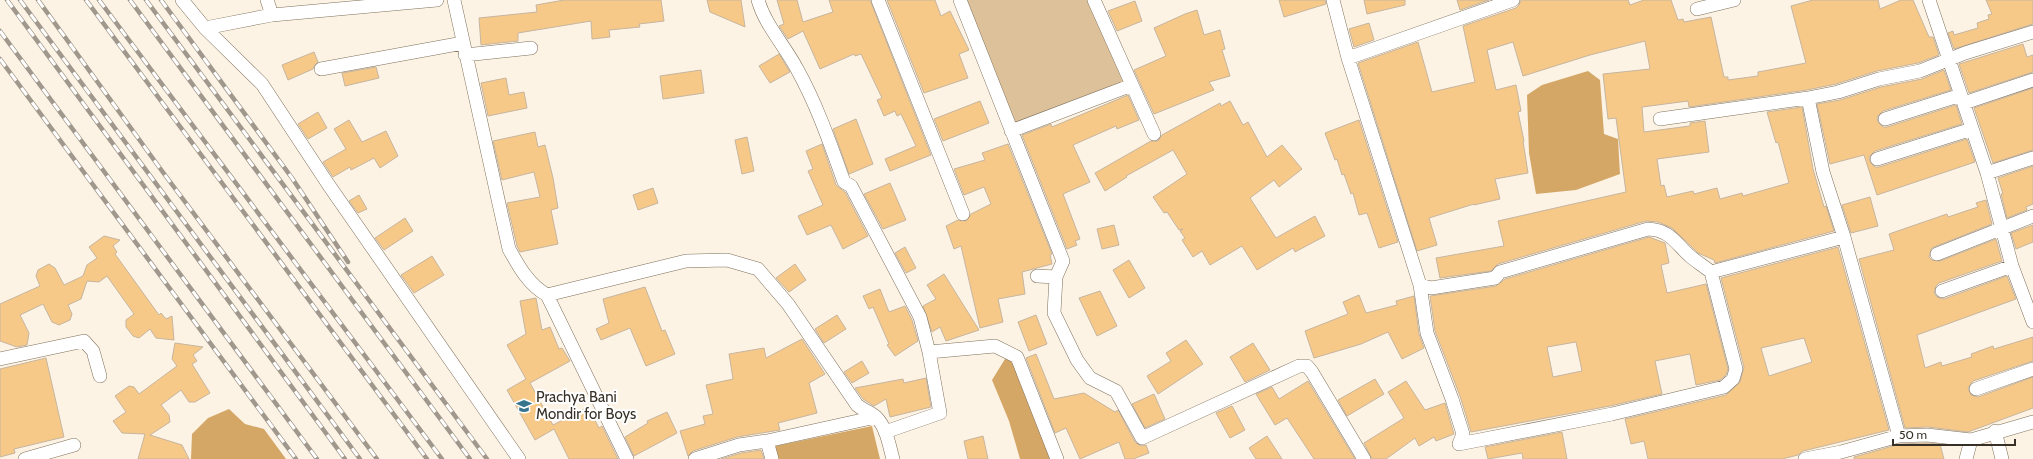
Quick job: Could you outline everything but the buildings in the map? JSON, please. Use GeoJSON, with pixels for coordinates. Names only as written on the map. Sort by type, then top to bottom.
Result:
{"type":"FeatureCollection","features":[{"type":"Feature","properties":{"kind":"street"},"geometry":{"type":"LineString","coordinates":[[182,0],[205,28],[262,84],[328,184],[519,459]]}},
{"type":"Feature","properties":{"kind":"street"},"geometry":{"type":"LineString","coordinates":[[267,0],[272,15]]}},
{"type":"Feature","properties":{"kind":"street"},"geometry":{"type":"LineString","coordinates":[[205,28],[272,15],[437,0]]}},
{"type":"Feature","properties":{"kind":"street"},"geometry":{"type":"LineString","coordinates":[[454,0],[509,249],[520,269],[538,290],[547,295],[627,459]]}},
{"type":"Feature","properties":{"kind":"street"},"geometry":{"type":"LineString","coordinates":[[758,0],[761,10],[807,86],[844,182],[853,189],[920,317],[929,352],[940,413],[885,432]]}},
{"type":"Feature","properties":{"kind":"street"},"geometry":{"type":"LineString","coordinates":[[878,0],[963,214]]}},
{"type":"Feature","properties":{"kind":"street"},"geometry":{"type":"LineString","coordinates":[[960,0],[1063,261],[1056,277],[1054,313],[1077,360],[1090,378],[1116,390],[1142,438],[1299,366],[1307,366],[1364,459]]}},
{"type":"Feature","properties":{"kind":"street"},"geometry":{"type":"LineString","coordinates":[[1094,0],[1154,134]]}},
{"type":"Feature","properties":{"kind":"street"},"geometry":{"type":"LineString","coordinates":[[1333,0],[1348,58],[1420,285],[1427,333],[1452,399],[1463,434],[1459,444],[1612,414],[1724,387],[1733,379],[1736,369],[1711,272],[1691,257],[1672,236],[1656,229],[1648,229],[1500,272],[1495,278],[1431,288],[1420,285]]}},
{"type":"Feature","properties":{"kind":"street"},"geometry":{"type":"LineString","coordinates":[[1348,58],[1513,0]]}},
{"type":"Feature","properties":{"kind":"street"},"geometry":{"type":"LineString","coordinates":[[1697,9],[1734,0]]}},
{"type":"Feature","properties":{"kind":"street"},"geometry":{"type":"LineString","coordinates":[[1928,0],[1988,173],[2012,266],[2033,322]]}},
{"type":"Feature","properties":{"kind":"street"},"geometry":{"type":"LineString","coordinates":[[1660,119],[1808,98],[1920,71],[2033,32]]}},
{"type":"Feature","properties":{"kind":"street"},"geometry":{"type":"LineString","coordinates":[[321,69],[464,49],[531,48]]}},
{"type":"Feature","properties":{"kind":"street"},"geometry":{"type":"LineString","coordinates":[[1885,119],[2033,80]]}},
{"type":"Feature","properties":{"kind":"street"},"geometry":{"type":"LineString","coordinates":[[1011,131],[1132,85]]}},
{"type":"Feature","properties":{"kind":"street"},"geometry":{"type":"LineString","coordinates":[[1808,98],[1823,172],[1844,237],[1899,436]]}},
{"type":"Feature","properties":{"kind":"street"},"geometry":{"type":"LineString","coordinates":[[1877,159],[1972,129]]}},
{"type":"Feature","properties":{"kind":"street"},"geometry":{"type":"LineString","coordinates":[[1988,173],[2033,158]]}},
{"type":"Feature","properties":{"kind":"street"},"geometry":{"type":"LineString","coordinates":[[1937,254],[2033,216]]}},
{"type":"Feature","properties":{"kind":"street"},"geometry":{"type":"LineString","coordinates":[[1711,272],[1844,237]]}},
{"type":"Feature","properties":{"kind":"street"},"geometry":{"type":"LineString","coordinates":[[547,295],[686,261],[727,260],[758,269],[788,304],[857,405],[876,417],[885,432],[893,459]]}},
{"type":"Feature","properties":{"kind":"street"},"geometry":{"type":"LineString","coordinates":[[1942,292],[2012,266]]}},
{"type":"Feature","properties":{"kind":"street"},"geometry":{"type":"LineString","coordinates":[[1037,276],[1056,277]]}},
{"type":"Feature","properties":{"kind":"street"},"geometry":{"type":"LineString","coordinates":[[0,359],[84,341],[93,351],[100,376]]}},
{"type":"Feature","properties":{"kind":"street"},"geometry":{"type":"LineString","coordinates":[[929,352],[995,346],[1017,357],[1057,459]]}},
{"type":"Feature","properties":{"kind":"street"},"geometry":{"type":"LineString","coordinates":[[1976,389],[2033,369]]}},
{"type":"Feature","properties":{"kind":"street"},"geometry":{"type":"LineString","coordinates":[[695,459],[739,445],[768,441],[876,417]]}},
{"type":"Feature","properties":{"kind":"street"},"geometry":{"type":"LineString","coordinates":[[1805,459],[1841,452],[1899,436],[1927,435],[1971,440],[1995,431],[2033,422]]}},
{"type":"Feature","properties":{"kind":"street"},"geometry":{"type":"LineString","coordinates":[[1995,431],[2002,459]]}},
{"type":"Feature","properties":{"kind":"street"},"geometry":{"type":"LineString","coordinates":[[1966,459],[1971,440]]}},
{"type":"Feature","properties":{"kind":"street"},"geometry":{"type":"LineString","coordinates":[[768,441],[772,459]]}},
{"type":"Feature","properties":{"kind":"street"},"geometry":{"type":"LineString","coordinates":[[25,459],[74,445]]}},
{"type":"Feature","properties":{"kind":"shaded area"},"geometry":{"type":"Polygon","coordinates":[[[963,0],[1093,0],[1132,85],[1011,131],[963,0]]]}},
{"type":"Feature","properties":{"kind":"shaded area"},"geometry":{"type":"Polygon","coordinates":[[[1588,71],[1600,80],[1604,134],[1618,139],[1620,174],[1576,190],[1536,194],[1529,153],[1527,95],[1542,85],[1588,71]]]}},
{"type":"Feature","properties":{"kind":"shaded area"},"geometry":{"type":"Polygon","coordinates":[[[1005,359],[1014,360],[1051,459],[1020,459],[1009,421],[992,380],[1005,359]]]}},
{"type":"Feature","properties":{"kind":"shaded area"},"geometry":{"type":"Polygon","coordinates":[[[229,409],[245,424],[264,429],[286,459],[191,459],[192,434],[208,418],[229,409]]]}},
{"type":"Feature","properties":{"kind":"shaded area"},"geometry":{"type":"Polygon","coordinates":[[[872,426],[880,459],[774,459],[771,447],[872,426]]]}},
{"type":"Feature","properties":{"kind":"railway"},"geometry":{"type":"LineString","coordinates":[[7,0],[345,459]]}},
{"type":"Feature","properties":{"kind":"railway"},"geometry":{"type":"LineString","coordinates":[[20,0],[360,459]]}},
{"type":"Feature","properties":{"kind":"railway"},"geometry":{"type":"LineString","coordinates":[[38,0],[162,171],[377,459]]}},
{"type":"Feature","properties":{"kind":"railway"},"geometry":{"type":"LineString","coordinates":[[86,0],[427,459]]}},
{"type":"Feature","properties":{"kind":"railway"},"geometry":{"type":"LineString","coordinates":[[99,0],[442,459]]}},
{"type":"Feature","properties":{"kind":"railway"},"geometry":{"type":"LineString","coordinates":[[130,0],[470,459]]}},
{"type":"Feature","properties":{"kind":"railway"},"geometry":{"type":"LineString","coordinates":[[146,0],[487,459]]}},
{"type":"Feature","properties":{"kind":"railway"},"geometry":{"type":"LineString","coordinates":[[161,0],[292,178],[348,262]]}},
{"type":"Feature","properties":{"kind":"railway"},"geometry":{"type":"LineString","coordinates":[[0,31],[317,459]]}},
{"type":"Feature","properties":{"kind":"railway"},"geometry":{"type":"LineString","coordinates":[[0,59],[296,459]]}},
{"type":"Feature","properties":{"kind":"place","name":"Prachya Bani Mondir for Boys"},"geometry":{"type":"Point","coordinates":[524,406]}}]}
